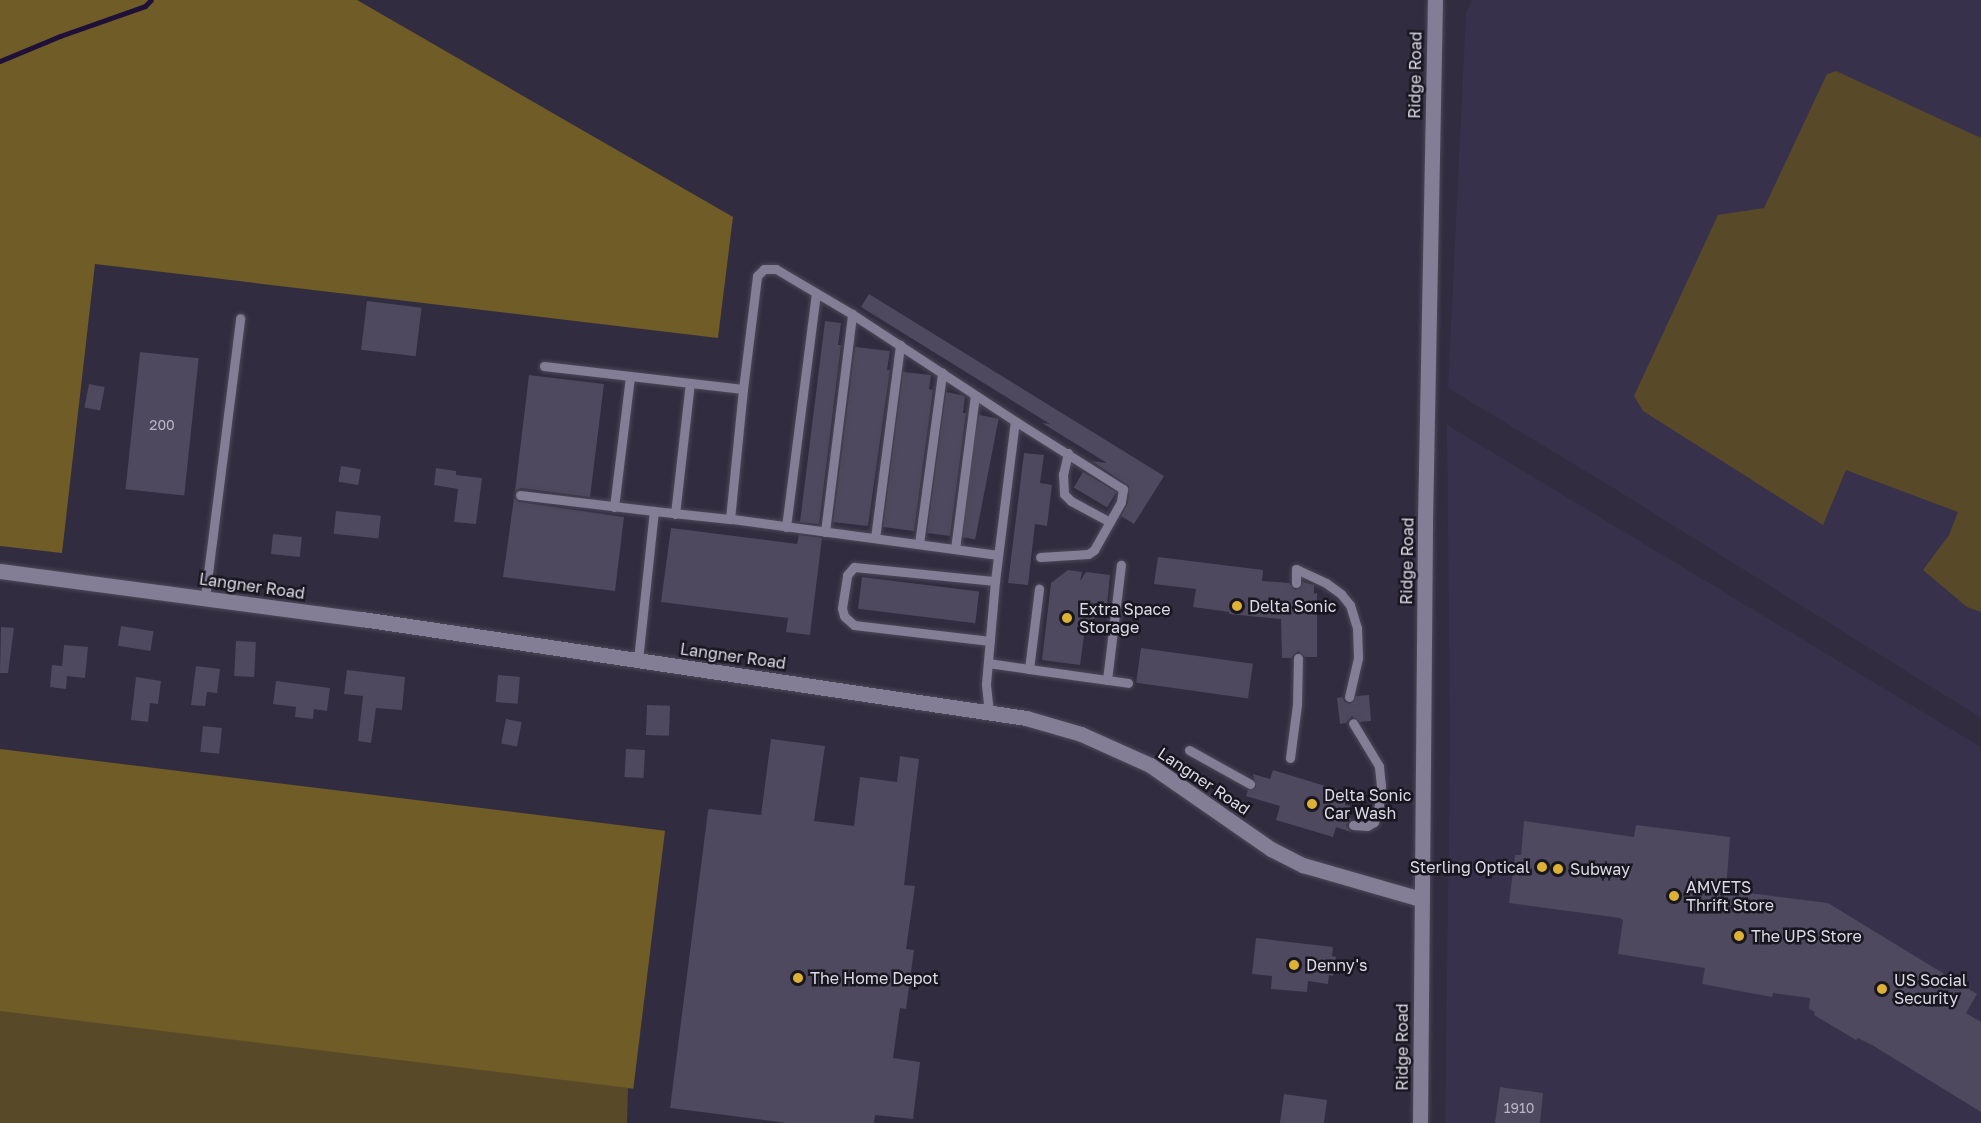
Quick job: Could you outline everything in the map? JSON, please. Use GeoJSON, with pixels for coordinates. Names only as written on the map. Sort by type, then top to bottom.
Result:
{"type":"FeatureCollection","features":[{"type":"Feature","properties":{"kind":"street","name":"Ridge Road"},"geometry":{"type":"LineString","coordinates":[[1420,1123],[1427,425],[1435,0]]}},
{"type":"Feature","properties":{"kind":"street","name":"Langner Road"},"geometry":{"type":"LineString","coordinates":[[0,571],[205,597],[1047,723],[1113,747],[1150,765],[1271,849],[1303,865],[1421,899]]}},
{"type":"Feature","properties":{"kind":"lane"},"geometry":{"type":"LineString","coordinates":[[730,519],[742,389],[758,276],[764,269],[776,269],[852,314],[1123,489],[1121,502],[1094,550],[1088,554],[1040,557]]}},
{"type":"Feature","properties":{"kind":"lane"},"geometry":{"type":"LineString","coordinates":[[786,527],[816,292]]}},
{"type":"Feature","properties":{"kind":"lane"},"geometry":{"type":"LineString","coordinates":[[825,532],[852,314]]}},
{"type":"Feature","properties":{"kind":"lane"},"geometry":{"type":"LineString","coordinates":[[205,597],[240,318]]}},
{"type":"Feature","properties":{"kind":"lane"},"geometry":{"type":"LineString","coordinates":[[875,538],[900,345]]}},
{"type":"Feature","properties":{"kind":"lane"},"geometry":{"type":"LineString","coordinates":[[544,366],[742,389]]}},
{"type":"Feature","properties":{"kind":"lane"},"geometry":{"type":"LineString","coordinates":[[919,544],[942,373]]}},
{"type":"Feature","properties":{"kind":"lane"},"geometry":{"type":"LineString","coordinates":[[614,507],[630,376]]}},
{"type":"Feature","properties":{"kind":"lane"},"geometry":{"type":"LineString","coordinates":[[675,514],[690,383]]}},
{"type":"Feature","properties":{"kind":"lane"},"geometry":{"type":"LineString","coordinates":[[955,549],[975,395]]}},
{"type":"Feature","properties":{"kind":"lane"},"geometry":{"type":"LineString","coordinates":[[989,713],[986,684],[995,581],[1015,421]]}},
{"type":"Feature","properties":{"kind":"lane"},"geometry":{"type":"LineString","coordinates":[[1068,453],[1063,474],[1064,494],[1071,501],[1110,522]]}},
{"type":"Feature","properties":{"kind":"lane"},"geometry":{"type":"LineString","coordinates":[[520,495],[730,519],[998,555]]}},
{"type":"Feature","properties":{"kind":"lane"},"geometry":{"type":"LineString","coordinates":[[638,660],[654,511]]}},
{"type":"Feature","properties":{"kind":"lane"},"geometry":{"type":"LineString","coordinates":[[1107,680],[1121,565]]}},
{"type":"Feature","properties":{"kind":"lane"},"geometry":{"type":"LineString","coordinates":[[990,641],[854,625],[844,616],[842,608],[847,575],[854,567],[995,581]]}},
{"type":"Feature","properties":{"kind":"lane"},"geometry":{"type":"LineString","coordinates":[[1296,583],[1296,569],[1326,583],[1350,605],[1357,628],[1358,657],[1349,697]]}},
{"type":"Feature","properties":{"kind":"lane"},"geometry":{"type":"LineString","coordinates":[[1029,669],[1039,590]]}},
{"type":"Feature","properties":{"kind":"lane"},"geometry":{"type":"LineString","coordinates":[[1290,758],[1297,705],[1298,658]]}},
{"type":"Feature","properties":{"kind":"lane"},"geometry":{"type":"LineString","coordinates":[[988,663],[1128,683]]}},
{"type":"Feature","properties":{"kind":"lane"},"geometry":{"type":"LineString","coordinates":[[1353,723],[1379,766],[1381,786],[1374,822],[1367,826],[1353,825]]}},
{"type":"Feature","properties":{"kind":"lane"},"geometry":{"type":"LineString","coordinates":[[1189,750],[1250,784]]}},
{"type":"Feature","properties":{"kind":"shaded area"},"geometry":{"type":"Polygon","coordinates":[[[0,0],[357,0],[733,217],[718,338],[95,264],[62,553],[0,546],[0,0]]]}},
{"type":"Feature","properties":{"kind":"shaded area"},"geometry":{"type":"Polygon","coordinates":[[[1472,0],[1981,0],[1981,718],[1602,481],[1448,388],[1466,13],[1472,0]]]}},
{"type":"Feature","properties":{"kind":"shaded area"},"geometry":{"type":"Polygon","coordinates":[[[1836,71],[1981,138],[1981,612],[1967,607],[1923,570],[1949,535],[1958,512],[1846,470],[1823,525],[1643,411],[1634,396],[1718,215],[1764,208],[1827,74],[1836,71]]]}},
{"type":"Feature","properties":{"kind":"shaded area"},"geometry":{"type":"Polygon","coordinates":[[[1447,425],[1981,747],[1981,1123],[1445,1123],[1450,743],[1447,425]]]}},
{"type":"Feature","properties":{"kind":"shaded area"},"geometry":{"type":"Polygon","coordinates":[[[0,749],[665,831],[633,1089],[0,1011],[0,749]]]}},
{"type":"Feature","properties":{"kind":"shaded area"},"geometry":{"type":"Polygon","coordinates":[[[0,1009],[628,1088],[627,1123],[0,1123],[0,1009]]]}},
{"type":"Feature","properties":{"kind":"building"},"geometry":{"type":"Polygon","coordinates":[[[869,294],[1164,476],[1134,524],[1121,516],[1128,503],[1129,486],[1092,461],[1107,463],[1042,423],[1050,424],[861,307],[869,294]]]}},
{"type":"Feature","properties":{"kind":"building"},"geometry":{"type":"Polygon","coordinates":[[[367,301],[422,308],[416,356],[361,350],[367,301]]]}},
{"type":"Feature","properties":{"kind":"building"},"geometry":{"type":"Polygon","coordinates":[[[825,321],[841,323],[838,345],[841,345],[819,524],[800,522],[825,321]]]}},
{"type":"Feature","properties":{"kind":"building"},"geometry":{"type":"Polygon","coordinates":[[[855,347],[890,351],[887,370],[890,370],[868,526],[833,522],[855,347]]]}},
{"type":"Feature","properties":{"kind":"building"},"geometry":{"type":"Polygon","coordinates":[[[140,352],[199,358],[184,495],[126,489],[140,352]]]}},
{"type":"Feature","properties":{"kind":"building"},"geometry":{"type":"Polygon","coordinates":[[[903,372],[931,375],[929,389],[933,390],[914,531],[883,527],[903,372]]]}},
{"type":"Feature","properties":{"kind":"building"},"geometry":{"type":"Polygon","coordinates":[[[529,375],[604,384],[590,497],[521,488],[515,491],[529,375]]]}},
{"type":"Feature","properties":{"kind":"building"},"geometry":{"type":"Polygon","coordinates":[[[89,384],[105,387],[100,411],[84,408],[89,384]]]}},
{"type":"Feature","properties":{"kind":"building"},"geometry":{"type":"Polygon","coordinates":[[[946,392],[965,396],[963,413],[966,413],[950,536],[927,533],[946,392]]]}},
{"type":"Feature","properties":{"kind":"building"},"geometry":{"type":"Polygon","coordinates":[[[979,415],[999,419],[975,540],[956,536],[979,415]]]}},
{"type":"Feature","properties":{"kind":"building"},"geometry":{"type":"Polygon","coordinates":[[[1024,453],[1044,455],[1040,483],[1052,485],[1047,526],[1035,524],[1028,585],[1008,583],[1024,453]]]}},
{"type":"Feature","properties":{"kind":"building"},"geometry":{"type":"Polygon","coordinates":[[[341,466],[361,469],[358,485],[338,482],[341,466]]]}},
{"type":"Feature","properties":{"kind":"building"},"geometry":{"type":"Polygon","coordinates":[[[436,468],[456,471],[456,475],[482,478],[476,524],[454,522],[458,489],[434,485],[436,468]]]}},
{"type":"Feature","properties":{"kind":"building"},"geometry":{"type":"Polygon","coordinates":[[[1083,472],[1116,492],[1107,508],[1074,487],[1083,472]]]}},
{"type":"Feature","properties":{"kind":"building"},"geometry":{"type":"Polygon","coordinates":[[[514,498],[519,502],[624,517],[615,591],[503,577],[514,498]]]}},
{"type":"Feature","properties":{"kind":"building"},"geometry":{"type":"Polygon","coordinates":[[[336,511],[381,516],[378,539],[334,534],[336,511]]]}},
{"type":"Feature","properties":{"kind":"building"},"geometry":{"type":"Polygon","coordinates":[[[671,528],[797,544],[799,535],[822,538],[810,635],[786,632],[788,618],[661,602],[671,528]]]}},
{"type":"Feature","properties":{"kind":"building"},"geometry":{"type":"Polygon","coordinates":[[[273,534],[302,537],[300,557],[271,554],[273,534]]]}},
{"type":"Feature","properties":{"kind":"building"},"geometry":{"type":"Polygon","coordinates":[[[1158,557],[1263,570],[1262,581],[1289,583],[1295,590],[1300,588],[1303,582],[1314,585],[1314,594],[1317,593],[1317,657],[1305,657],[1298,651],[1291,658],[1282,658],[1281,619],[1229,614],[1229,612],[1193,607],[1196,589],[1154,584],[1158,557]]]}},
{"type":"Feature","properties":{"kind":"building"},"geometry":{"type":"Polygon","coordinates":[[[1068,570],[1082,572],[1080,581],[1086,572],[1110,575],[1106,615],[1096,613],[1094,622],[1086,621],[1080,665],[1042,660],[1051,583],[1068,570]]]}},
{"type":"Feature","properties":{"kind":"building"},"geometry":{"type":"Polygon","coordinates":[[[862,577],[979,591],[975,623],[858,609],[862,577]]]}},
{"type":"Feature","properties":{"kind":"building"},"geometry":{"type":"Polygon","coordinates":[[[121,626],[154,631],[150,651],[118,646],[121,626]]]}},
{"type":"Feature","properties":{"kind":"building"},"geometry":{"type":"Polygon","coordinates":[[[1,627],[14,628],[8,673],[0,673],[1,627]]]}},
{"type":"Feature","properties":{"kind":"building"},"geometry":{"type":"Polygon","coordinates":[[[236,641],[256,642],[254,677],[234,676],[236,641]]]}},
{"type":"Feature","properties":{"kind":"building"},"geometry":{"type":"Polygon","coordinates":[[[64,645],[88,647],[85,678],[67,676],[66,689],[50,687],[52,665],[62,666],[64,645]]]}},
{"type":"Feature","properties":{"kind":"building"},"geometry":{"type":"Polygon","coordinates":[[[1141,648],[1253,664],[1248,698],[1136,683],[1141,648]]]}},
{"type":"Feature","properties":{"kind":"building"},"geometry":{"type":"Polygon","coordinates":[[[196,666],[220,669],[217,693],[207,692],[205,706],[191,705],[196,666]]]}},
{"type":"Feature","properties":{"kind":"building"},"geometry":{"type":"Polygon","coordinates":[[[347,670],[405,677],[402,710],[376,708],[371,743],[358,741],[363,696],[344,694],[347,670]]]}},
{"type":"Feature","properties":{"kind":"building"},"geometry":{"type":"Polygon","coordinates":[[[498,675],[520,677],[518,704],[496,702],[498,675]]]}},
{"type":"Feature","properties":{"kind":"building"},"geometry":{"type":"Polygon","coordinates":[[[136,677],[161,681],[158,704],[150,703],[148,722],[131,720],[136,677]]]}},
{"type":"Feature","properties":{"kind":"building"},"geometry":{"type":"Polygon","coordinates":[[[276,681],[330,688],[327,711],[314,709],[313,719],[295,717],[296,707],[273,704],[276,681]]]}},
{"type":"Feature","properties":{"kind":"building"},"geometry":{"type":"Polygon","coordinates":[[[1369,695],[1371,721],[1360,722],[1352,716],[1346,723],[1340,724],[1337,698],[1342,697],[1350,704],[1356,696],[1369,695]]]}},
{"type":"Feature","properties":{"kind":"building"},"geometry":{"type":"Polygon","coordinates":[[[647,705],[670,706],[669,736],[646,735],[647,705]]]}},
{"type":"Feature","properties":{"kind":"building"},"geometry":{"type":"Polygon","coordinates":[[[506,719],[522,722],[517,747],[501,744],[506,719]]]}},
{"type":"Feature","properties":{"kind":"building"},"geometry":{"type":"Polygon","coordinates":[[[203,726],[222,728],[219,754],[200,752],[203,726]]]}},
{"type":"Feature","properties":{"kind":"building","name":"The Home Depot"},"geometry":{"type":"Polygon","coordinates":[[[771,739],[825,746],[814,821],[854,826],[860,777],[897,782],[900,756],[919,759],[904,885],[915,886],[906,949],[914,950],[906,1009],[900,1008],[893,1058],[920,1062],[913,1119],[875,1115],[874,1123],[787,1123],[670,1108],[708,811],[709,809],[761,815],[771,739]]]}},
{"type":"Feature","properties":{"kind":"building"},"geometry":{"type":"Polygon","coordinates":[[[626,749],[645,750],[644,778],[625,777],[626,749]]]}},
{"type":"Feature","properties":{"kind":"building","name":"Delta Sonic Car Wash"},"geometry":{"type":"Polygon","coordinates":[[[1273,770],[1348,793],[1345,805],[1350,806],[1346,817],[1351,819],[1346,825],[1351,832],[1336,827],[1333,837],[1276,820],[1280,806],[1246,796],[1248,790],[1256,787],[1253,774],[1270,779],[1273,770]]]}},
{"type":"Feature","properties":{"kind":"building"},"geometry":{"type":"Polygon","coordinates":[[[1524,821],[1634,837],[1636,825],[1730,837],[1726,890],[1828,903],[1977,994],[1966,1013],[1981,1022],[1981,1112],[1872,1045],[1858,1038],[1856,1040],[1814,1015],[1815,1012],[1809,1009],[1810,998],[1773,993],[1772,997],[1702,984],[1705,968],[1618,954],[1623,920],[1620,918],[1509,903],[1515,855],[1521,855],[1524,821]]]}},
{"type":"Feature","properties":{"kind":"building","name":"Denny's"},"geometry":{"type":"Polygon","coordinates":[[[1256,938],[1333,947],[1332,956],[1336,957],[1333,976],[1329,975],[1328,984],[1308,981],[1307,992],[1271,989],[1272,976],[1252,974],[1256,938]]]}},
{"type":"Feature","properties":{"kind":"building"},"geometry":{"type":"Polygon","coordinates":[[[1500,1087],[1543,1093],[1540,1123],[1495,1123],[1500,1087]]]}},
{"type":"Feature","properties":{"kind":"building"},"geometry":{"type":"Polygon","coordinates":[[[1284,1094],[1327,1100],[1324,1123],[1280,1123],[1284,1094]]]}},
{"type":"Feature","properties":{"kind":"waterway"},"geometry":{"type":"LineString","coordinates":[[0,61],[60,36],[145,6],[151,0]]}},
{"type":"Feature","properties":{"kind":"place","name":"Delta Sonic"},"geometry":{"type":"Point","coordinates":[1237,606]}},
{"type":"Feature","properties":{"kind":"place","name":"Extra Space Storage"},"geometry":{"type":"Point","coordinates":[1067,618]}},
{"type":"Feature","properties":{"kind":"place","name":"Delta Sonic Car Wash"},"geometry":{"type":"Point","coordinates":[1312,804]}},
{"type":"Feature","properties":{"kind":"place","name":"Sterling Optical"},"geometry":{"type":"Point","coordinates":[1542,867]}},
{"type":"Feature","properties":{"kind":"place","name":"Subway"},"geometry":{"type":"Point","coordinates":[1558,869]}},
{"type":"Feature","properties":{"kind":"place","name":"AMVETS Thrift Store"},"geometry":{"type":"Point","coordinates":[1674,896]}},
{"type":"Feature","properties":{"kind":"place","name":"The UPS Store"},"geometry":{"type":"Point","coordinates":[1739,936]}},
{"type":"Feature","properties":{"kind":"place","name":"Denny's"},"geometry":{"type":"Point","coordinates":[1294,965]}},
{"type":"Feature","properties":{"kind":"place","name":"The Home Depot"},"geometry":{"type":"Point","coordinates":[798,978]}},
{"type":"Feature","properties":{"kind":"place","name":"US Social Security"},"geometry":{"type":"Point","coordinates":[1882,989]}}]}
